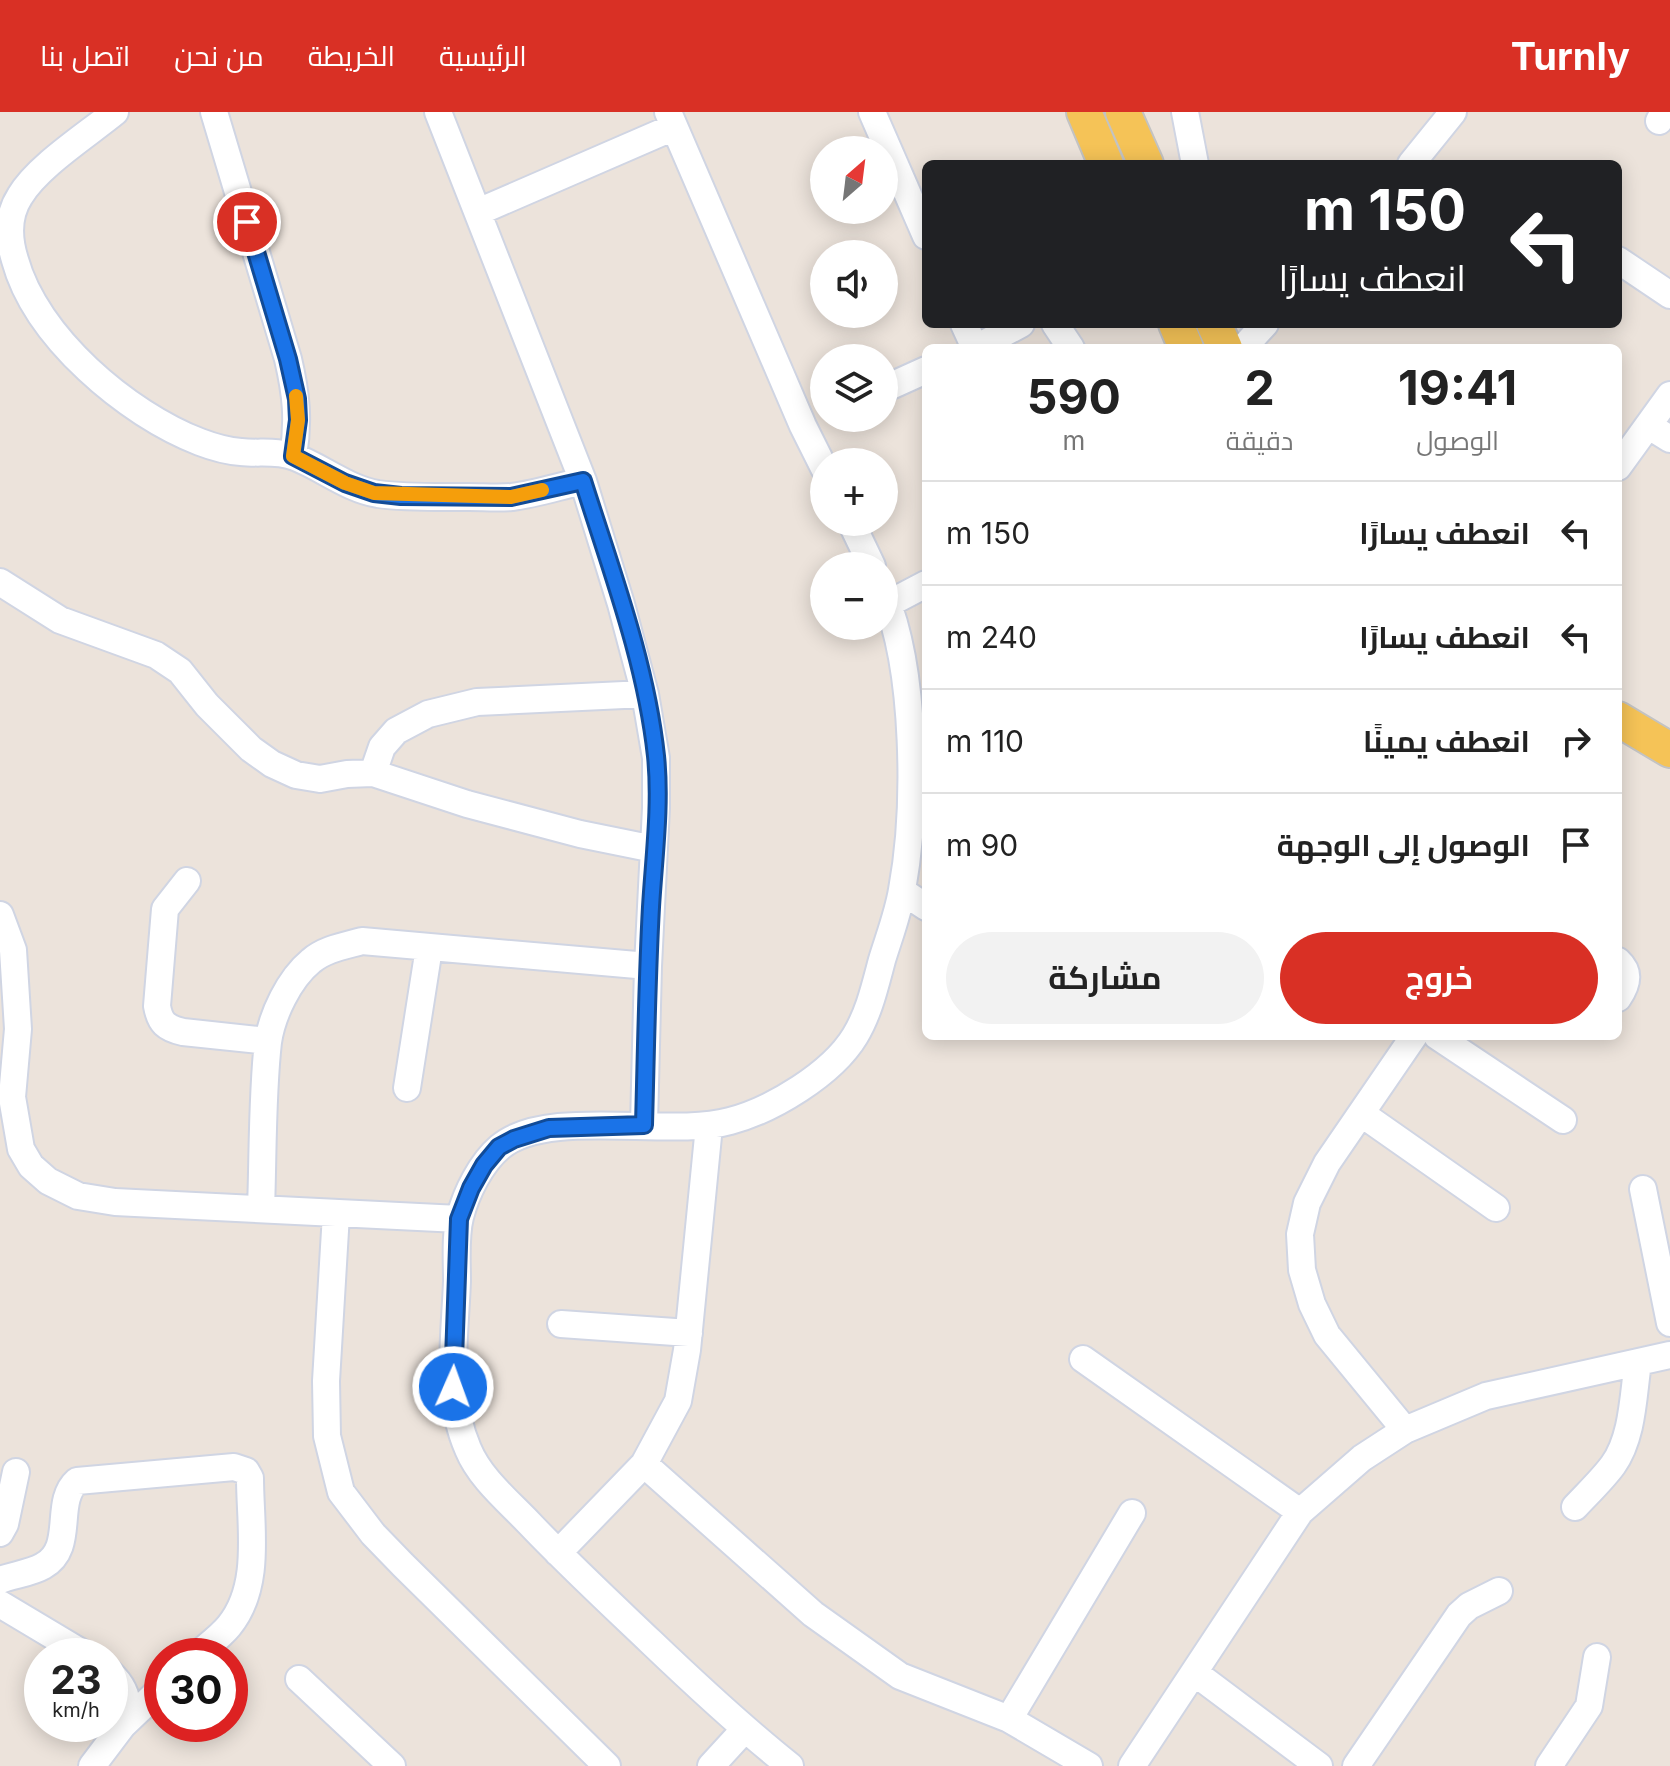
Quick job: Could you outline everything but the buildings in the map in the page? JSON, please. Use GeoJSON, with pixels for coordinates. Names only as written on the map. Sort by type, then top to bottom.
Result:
{"type":"FeatureCollection","features":[{"type":"Feature","properties":{"kind":"main road"},"geometry":{"type":"LineString","coordinates":[[1084,112],[1104,160]]}},
{"type":"Feature","properties":{"kind":"main road"},"geometry":{"type":"LineString","coordinates":[[1123,112],[1144,160]]}},
{"type":"Feature","properties":{"kind":"main road"},"geometry":{"type":"LineString","coordinates":[[1622,719],[1670,725]]}},
{"type":"Feature","properties":{"kind":"main road"},"geometry":{"type":"LineString","coordinates":[[1622,720],[1670,750]]}},
{"type":"Feature","properties":{"kind":"street"},"geometry":{"type":"LineString","coordinates":[[115,112],[38,175],[19,196],[9,221],[11,248],[20,279],[35,306],[70,350],[137,408],[178,432],[218,448],[293,456],[345,483],[374,493],[511,497],[583,481]]}},
{"type":"Feature","properties":{"kind":"street"},"geometry":{"type":"LineString","coordinates":[[214,112],[288,359],[297,399],[298,420],[293,456]]}},
{"type":"Feature","properties":{"kind":"street"},"geometry":{"type":"LineString","coordinates":[[438,112],[583,481],[645,694],[656,758],[644,1125]]}},
{"type":"Feature","properties":{"kind":"street"},"geometry":{"type":"LineString","coordinates":[[872,112],[922,227]]}},
{"type":"Feature","properties":{"kind":"street"},"geometry":{"type":"LineString","coordinates":[[1185,112],[1194,160]]}},
{"type":"Feature","properties":{"kind":"street"},"geometry":{"type":"LineString","coordinates":[[1414,160],[1453,112]]}},
{"type":"Feature","properties":{"kind":"street"},"geometry":{"type":"LineString","coordinates":[[478,212],[671,120],[810,413]]}},
{"type":"Feature","properties":{"kind":"street"},"geometry":{"type":"LineString","coordinates":[[1622,263],[1670,295]]}},
{"type":"Feature","properties":{"kind":"street"},"geometry":{"type":"LineString","coordinates":[[983,344],[1013,328]]}},
{"type":"Feature","properties":{"kind":"street"},"geometry":{"type":"LineString","coordinates":[[1244,344],[1261,328]]}},
{"type":"Feature","properties":{"kind":"street"},"geometry":{"type":"LineString","coordinates":[[898,383],[922,372]]}},
{"type":"Feature","properties":{"kind":"street"},"geometry":{"type":"LineString","coordinates":[[1622,464],[1660,432],[1670,395]]}},
{"type":"Feature","properties":{"kind":"street"},"geometry":{"type":"LineString","coordinates":[[0,582],[60,620],[156,655],[180,671],[207,705],[251,749],[272,764],[296,775],[320,779],[373,773],[467,804],[580,834],[654,849]]}},
{"type":"Feature","properties":{"kind":"street"},"geometry":{"type":"LineString","coordinates":[[898,594],[922,586]]}},
{"type":"Feature","properties":{"kind":"street"},"geometry":{"type":"LineString","coordinates":[[790,1766],[744,1730],[558,1553],[479,1471],[459,1424],[453,1387],[459,1219],[484,1165],[499,1147],[514,1139],[549,1128],[709,1126],[741,1118],[791,1094],[847,1048],[868,1008],[902,891],[909,824],[909,714],[898,636]]}},
{"type":"Feature","properties":{"kind":"street"},"geometry":{"type":"LineString","coordinates":[[373,773],[382,747],[396,731],[428,714],[477,702],[645,694]]}},
{"type":"Feature","properties":{"kind":"street"},"geometry":{"type":"LineString","coordinates":[[187,881],[165,909],[157,1006],[160,1021],[169,1029],[183,1032],[268,1041]]}},
{"type":"Feature","properties":{"kind":"street"},"geometry":{"type":"LineString","coordinates":[[902,891],[922,904]]}},
{"type":"Feature","properties":{"kind":"street"},"geometry":{"type":"LineString","coordinates":[[0,915],[18,1029],[12,1097],[21,1149],[31,1166],[48,1181],[78,1196],[115,1202],[459,1219]]}},
{"type":"Feature","properties":{"kind":"street"},"geometry":{"type":"LineString","coordinates":[[261,1209],[268,1041],[277,1013],[298,975],[311,960],[331,949],[362,941],[648,966]]}},
{"type":"Feature","properties":{"kind":"street"},"geometry":{"type":"LineString","coordinates":[[407,1088],[429,948]]}},
{"type":"Feature","properties":{"kind":"street"},"geometry":{"type":"LineString","coordinates":[[1622,965],[1627,977],[1622,989]]}},
{"type":"Feature","properties":{"kind":"street"},"geometry":{"type":"LineString","coordinates":[[1405,1430],[1327,1335],[1312,1304],[1302,1270],[1300,1234],[1307,1203],[1327,1163],[1411,1040]]}},
{"type":"Feature","properties":{"kind":"street"},"geometry":{"type":"LineString","coordinates":[[1443,1040],[1563,1120]]}},
{"type":"Feature","properties":{"kind":"street"},"geometry":{"type":"LineString","coordinates":[[1362,1114],[1496,1208]]}},
{"type":"Feature","properties":{"kind":"street"},"geometry":{"type":"LineString","coordinates":[[558,1553],[644,1464],[678,1401],[689,1333],[709,1126]]}},
{"type":"Feature","properties":{"kind":"street"},"geometry":{"type":"LineString","coordinates":[[1643,1189],[1670,1323]]}},
{"type":"Feature","properties":{"kind":"street"},"geometry":{"type":"LineString","coordinates":[[336,1214],[326,1381],[327,1436],[341,1492],[373,1534],[403,1565],[607,1766]]}},
{"type":"Feature","properties":{"kind":"street"},"geometry":{"type":"LineString","coordinates":[[561,1324],[689,1333]]}},
{"type":"Feature","properties":{"kind":"street"},"geometry":{"type":"LineString","coordinates":[[1132,1766],[1300,1512],[1362,1458],[1405,1430],[1486,1396],[1670,1355]]}},
{"type":"Feature","properties":{"kind":"street"},"geometry":{"type":"LineString","coordinates":[[1083,1359],[1300,1512]]}},
{"type":"Feature","properties":{"kind":"street"},"geometry":{"type":"LineString","coordinates":[[1575,1507],[1613,1466],[1622,1450],[1638,1362]]}},
{"type":"Feature","properties":{"kind":"street"},"geometry":{"type":"LineString","coordinates":[[644,1464],[813,1614],[900,1676],[1009,1719],[1089,1766]]}},
{"type":"Feature","properties":{"kind":"street"},"geometry":{"type":"LineString","coordinates":[[0,1580],[45,1566],[57,1550],[64,1532],[69,1487],[77,1481],[234,1467],[246,1471],[250,1478],[251,1567],[247,1594],[230,1625],[216,1638]]}},
{"type":"Feature","properties":{"kind":"street"},"geometry":{"type":"LineString","coordinates":[[0,1533],[5,1524],[16,1472]]}},
{"type":"Feature","properties":{"kind":"street"},"geometry":{"type":"LineString","coordinates":[[1009,1719],[1132,1513]]}},
{"type":"Feature","properties":{"kind":"street"},"geometry":{"type":"LineString","coordinates":[[1356,1766],[1459,1615],[1469,1606],[1499,1591]]}},
{"type":"Feature","properties":{"kind":"street"},"geometry":{"type":"LineString","coordinates":[[0,1604],[57,1638]]}},
{"type":"Feature","properties":{"kind":"street"},"geometry":{"type":"LineString","coordinates":[[1549,1766],[1589,1706],[1597,1657]]}},
{"type":"Feature","properties":{"kind":"street"},"geometry":{"type":"LineString","coordinates":[[1195,1673],[1319,1766]]}},
{"type":"Feature","properties":{"kind":"street"},"geometry":{"type":"LineString","coordinates":[[299,1679],[392,1766]]}},
{"type":"Feature","properties":{"kind":"street"},"geometry":{"type":"LineString","coordinates":[[128,1720],[144,1705]]}},
{"type":"Feature","properties":{"kind":"street"},"geometry":{"type":"LineString","coordinates":[[711,1766],[744,1730]]}},
{"type":"Feature","properties":{"kind":"street"},"geometry":{"type":"LineString","coordinates":[[92,1766],[110,1742]]}},
{"type":"Feature","properties":{"kind":"slow traffic"},"geometry":{"type":"LineString","coordinates":[[296,396],[298,420],[293,456],[345,483],[374,493],[401,496],[511,497],[542,490]]}},
{"type":"Feature","properties":{"kind":"route"},"geometry":{"type":"LineString","coordinates":[[247,222],[297,399],[298,420],[293,456],[345,483],[374,493],[401,496],[511,497],[583,481],[645,694],[656,758],[656,808],[644,1125],[549,1128],[499,1147],[484,1165],[459,1219],[453,1387]]}}]}
